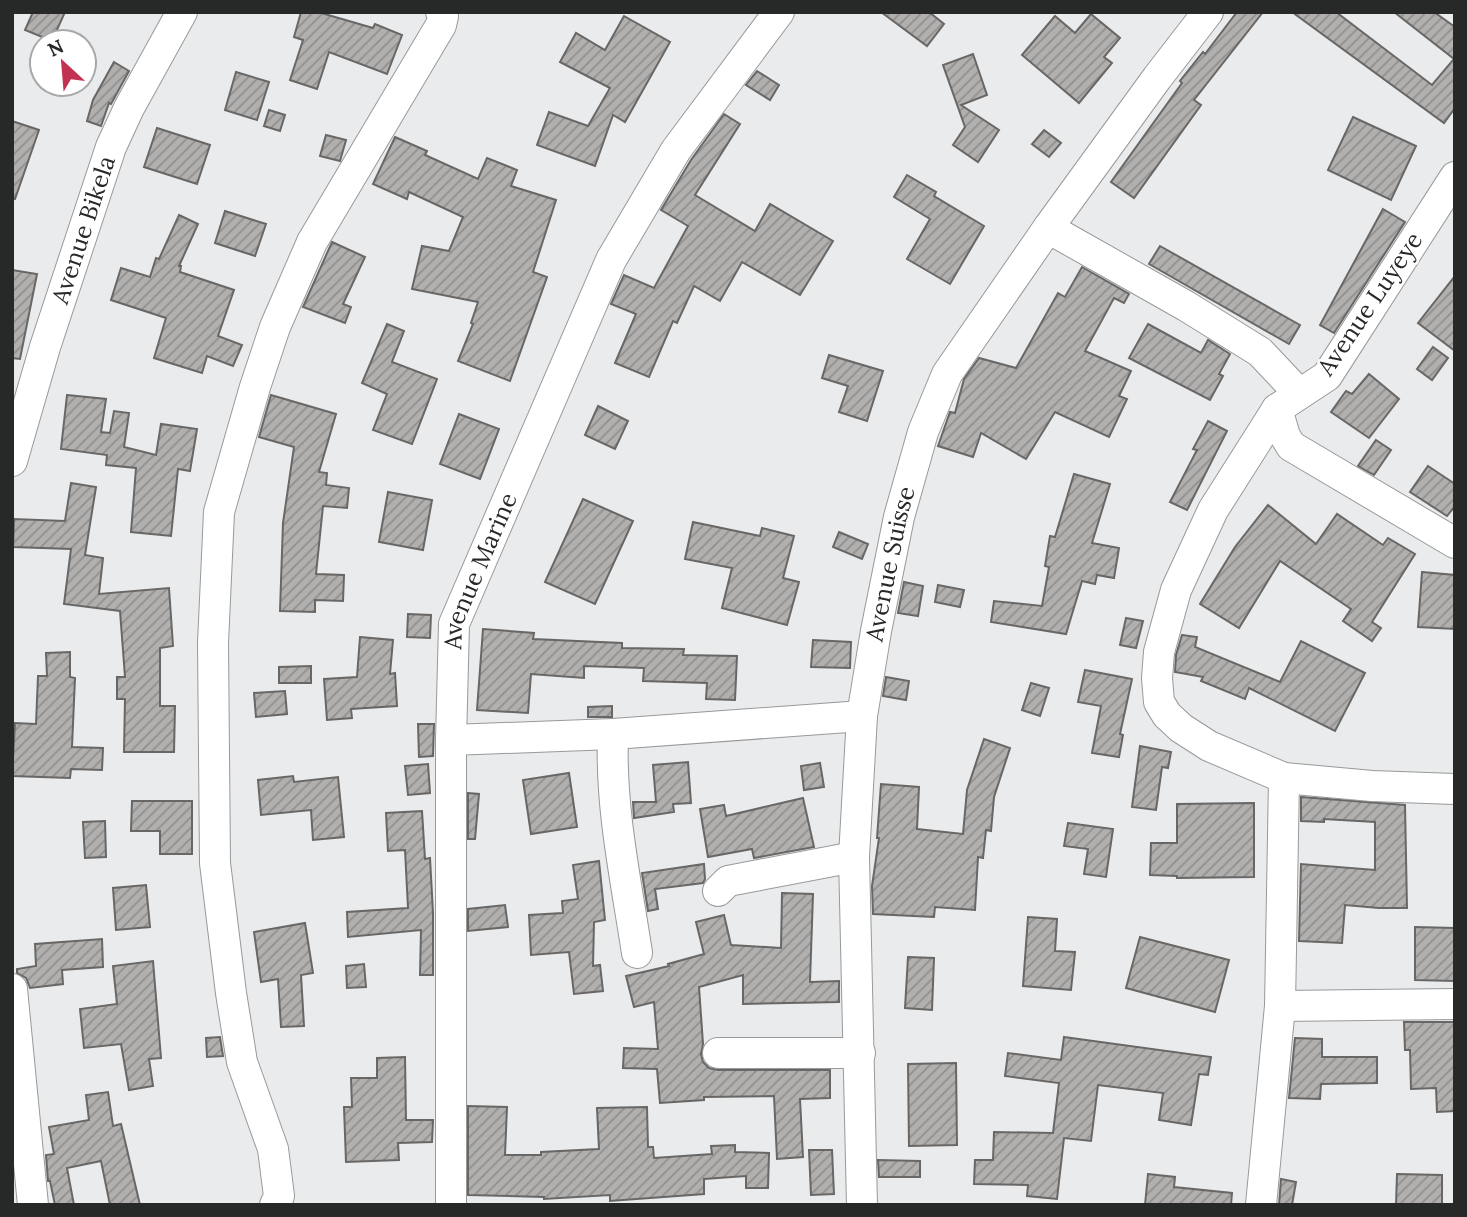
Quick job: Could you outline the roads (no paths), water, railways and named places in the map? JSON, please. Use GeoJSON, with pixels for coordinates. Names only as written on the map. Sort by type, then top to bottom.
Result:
{"type":"FeatureCollection","features":[{"type":"Feature","properties":{"kind":"street","name":"Avenue Bikela"},"geometry":{"type":"LineString","coordinates":[[12,461],[45,347],[111,147],[183,12]]}},
{"type":"Feature","properties":{"kind":"street"},"geometry":{"type":"LineString","coordinates":[[275,1205],[279,1196],[272,1149],[240,1048],[215,863],[213,656],[219,512],[275,327],[307,254],[440,25],[443,16],[441,12]]}},
{"type":"Feature","properties":{"kind":"street","name":"Avenue Marine"},"geometry":{"type":"LineString","coordinates":[[451,1205],[451,740],[454,624],[611,260],[676,150],[779,12]]}},
{"type":"Feature","properties":{"kind":"street","name":"Avenue Suisse"},"geometry":{"type":"LineString","coordinates":[[862,1205],[854,857],[862,716],[899,517],[923,432],[947,374],[1048,228],[1208,12]]}},
{"type":"Feature","properties":{"kind":"street","name":"Avenue Luyeye"},"geometry":{"type":"LineString","coordinates":[[1455,177],[1327,376],[1277,409],[1213,510],[1176,590],[1159,652],[1157,678],[1159,702],[1167,715],[1181,728],[1209,746],[1284,778],[1372,786],[1455,789]]}},
{"type":"Feature","properties":{"kind":"street"},"geometry":{"type":"LineString","coordinates":[[1048,228],[1186,306],[1260,352],[1302,392]]}},
{"type":"Feature","properties":{"kind":"street"},"geometry":{"type":"LineString","coordinates":[[1277,409],[1290,446],[1455,543]]}},
{"type":"Feature","properties":{"kind":"street"},"geometry":{"type":"LineString","coordinates":[[451,740],[613,734],[862,716]]}},
{"type":"Feature","properties":{"kind":"street"},"geometry":{"type":"LineString","coordinates":[[613,734],[615,816],[637,953]]}},
{"type":"Feature","properties":{"kind":"street"},"geometry":{"type":"LineString","coordinates":[[1261,1205],[1280,1006],[1284,778]]}},
{"type":"Feature","properties":{"kind":"street"},"geometry":{"type":"LineString","coordinates":[[718,891],[728,881],[854,857]]}},
{"type":"Feature","properties":{"kind":"street"},"geometry":{"type":"LineString","coordinates":[[12,989],[33,1205]]}},
{"type":"Feature","properties":{"kind":"street"},"geometry":{"type":"LineString","coordinates":[[1280,1006],[1455,1004]]}},
{"type":"Feature","properties":{"kind":"street"},"geometry":{"type":"LineString","coordinates":[[718,1054],[860,1053]]}}]}
